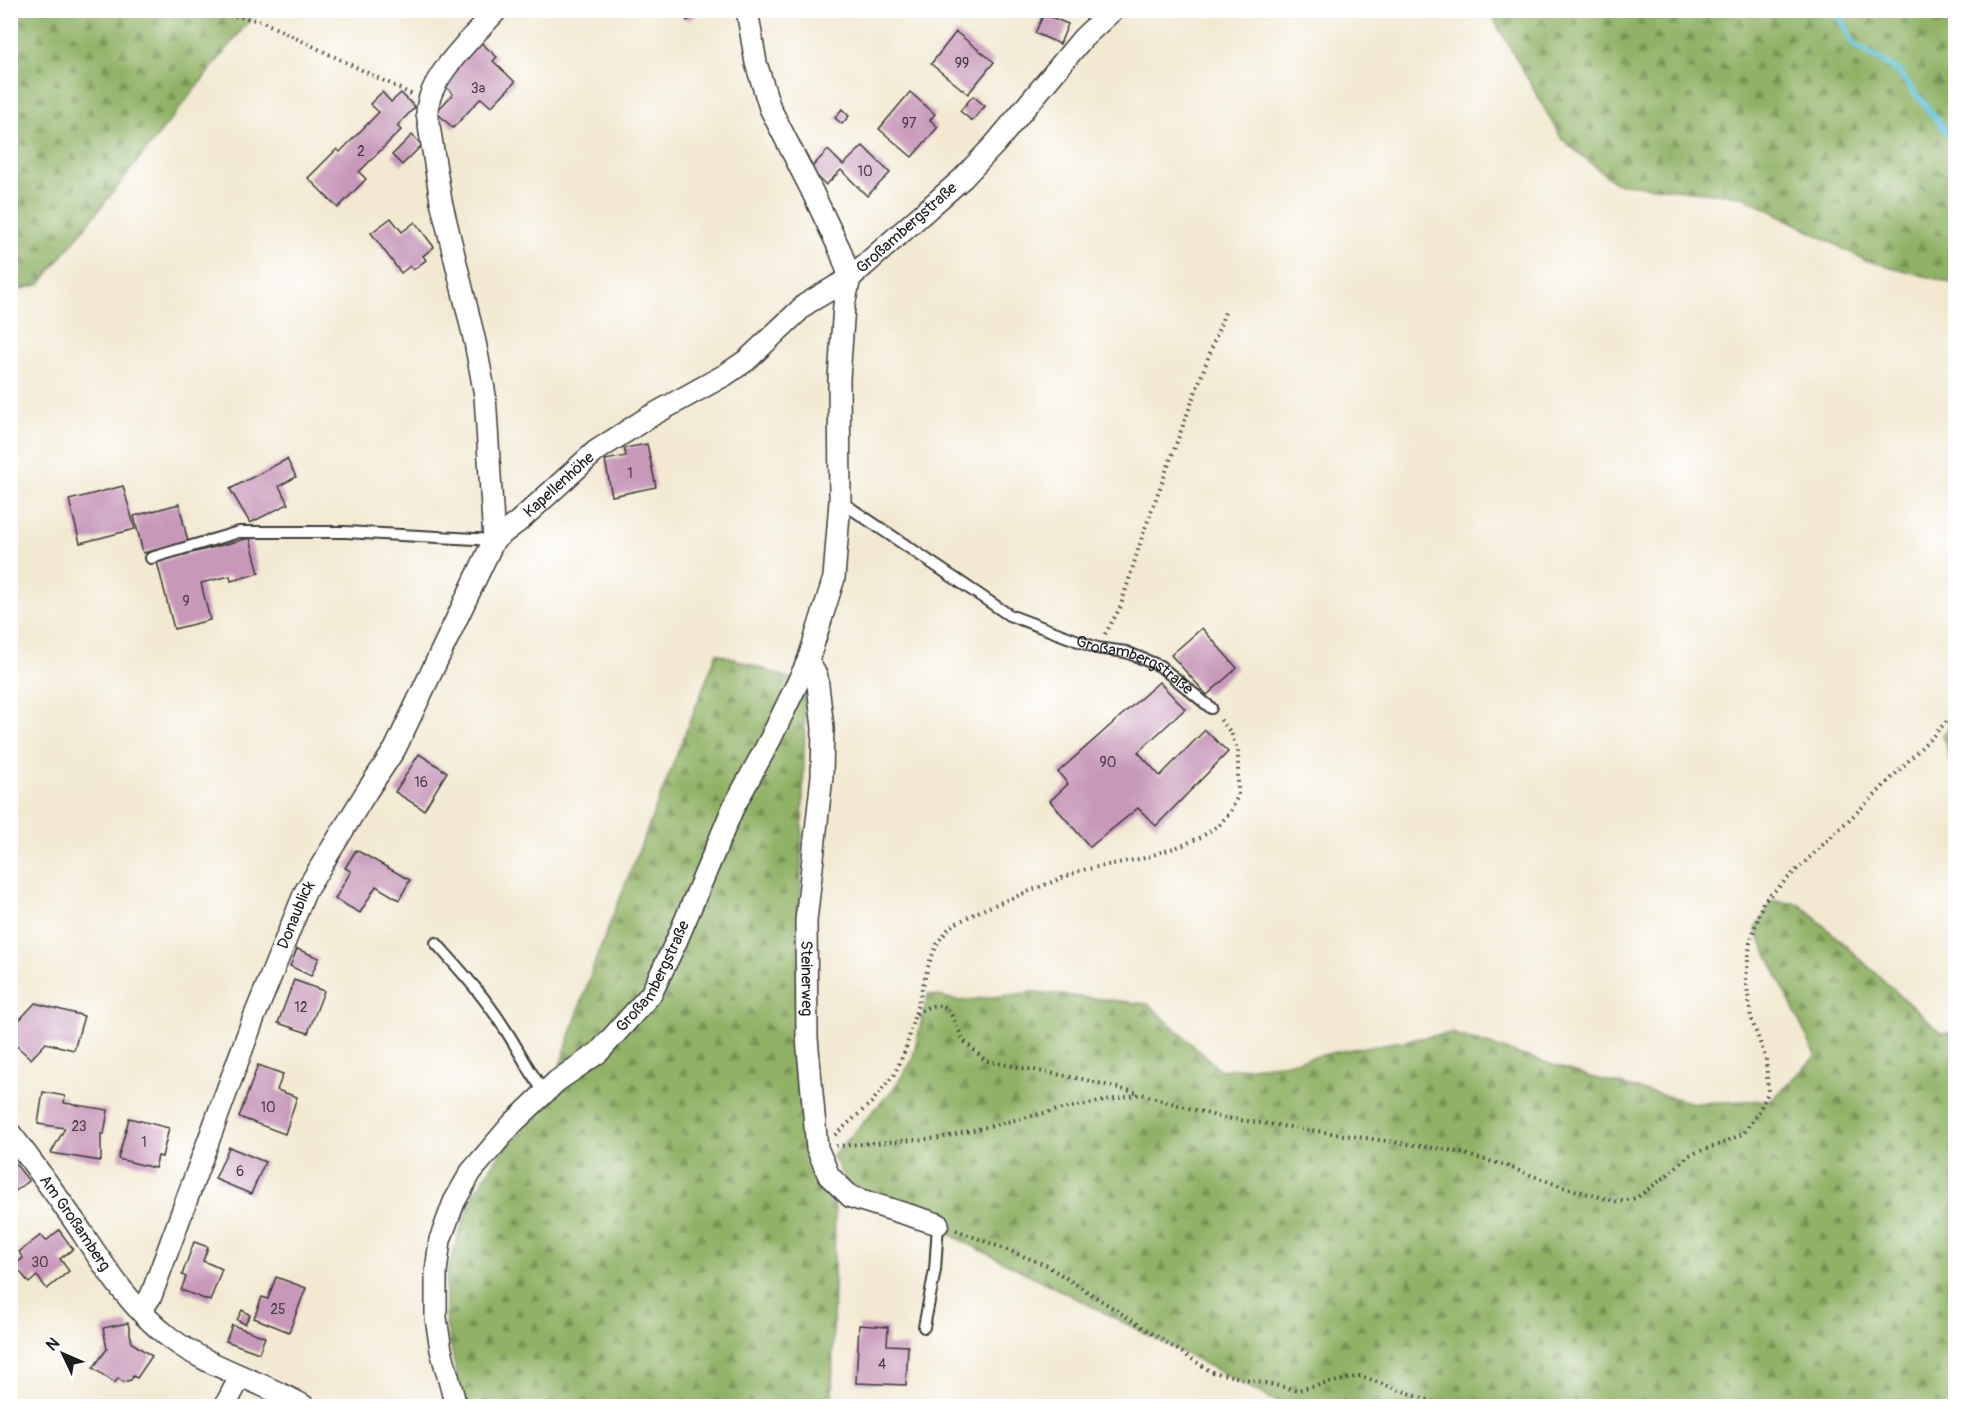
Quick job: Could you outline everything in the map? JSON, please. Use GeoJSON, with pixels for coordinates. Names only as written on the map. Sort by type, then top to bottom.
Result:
{"type":"FeatureCollection","features":[{"type":"Feature","properties":{"kind":"street"},"geometry":{"type":"LineString","coordinates":[[494,540],[485,395],[475,342],[441,201],[427,102],[432,89],[443,73],[497,10]]}},
{"type":"Feature","properties":{"kind":"street"},"geometry":{"type":"LineString","coordinates":[[747,10],[756,63],[770,108],[840,250],[850,278]]}},
{"type":"Feature","properties":{"kind":"street","name":"Großambergstraße"},"geometry":{"type":"LineString","coordinates":[[456,1407],[441,1350],[436,1318],[436,1272],[440,1240],[454,1202],[471,1172],[512,1124],[557,1080],[599,1052],[651,994],[676,942],[733,808],[770,740],[808,661],[834,578],[840,501],[839,378],[844,305],[850,278],[963,178],[996,144],[1083,38],[1113,10]]}},
{"type":"Feature","properties":{"kind":"street","name":"Kapellenhöhe"},"geometry":{"type":"LineString","coordinates":[[494,540],[519,521],[596,452],[647,418],[725,375],[747,360],[806,304],[850,278]]}},
{"type":"Feature","properties":{"kind":"street","name":"Donaublick"},"geometry":{"type":"LineString","coordinates":[[141,1311],[151,1296],[253,1020],[305,892],[395,749],[494,540]]}},
{"type":"Feature","properties":{"kind":"street","name":"Steinerweg"},"geometry":{"type":"LineString","coordinates":[[808,661],[817,676],[824,728],[822,776],[806,921],[807,1038],[817,1148],[829,1176],[851,1197],[938,1224]]}},
{"type":"Feature","properties":{"kind":"street","name":"Am Großamberg"},"geometry":{"type":"LineString","coordinates":[[10,1133],[52,1189],[102,1264],[141,1311],[171,1338],[240,1377],[304,1407]]}},
{"type":"Feature","properties":{"kind":"street"},"geometry":{"type":"LineString","coordinates":[[225,1407],[240,1377]]}},
{"type":"Feature","properties":{"kind":"lane","name":"Großambergstraße"},"geometry":{"type":"LineString","coordinates":[[840,501],[1009,615],[1097,648],[1126,652],[1160,666],[1211,708]]}},
{"type":"Feature","properties":{"kind":"lane"},"geometry":{"type":"LineString","coordinates":[[151,558],[239,532],[345,532],[494,540]]}},
{"type":"Feature","properties":{"kind":"lane"},"geometry":{"type":"LineString","coordinates":[[436,943],[472,984],[502,1024],[533,1078],[545,1093]]}},
{"type":"Feature","properties":{"kind":"lane"},"geometry":{"type":"LineString","coordinates":[[924,1327],[935,1270],[938,1224]]}},
{"type":"Feature","properties":{"kind":"path"},"geometry":{"type":"LineString","coordinates":[[229,15],[261,21],[427,102]]}},
{"type":"Feature","properties":{"kind":"path"},"geometry":{"type":"LineString","coordinates":[[1097,648],[1120,608],[1144,531],[1225,312]]}},
{"type":"Feature","properties":{"kind":"path"},"geometry":{"type":"LineString","coordinates":[[817,1148],[842,1130],[871,1103],[894,1075],[905,1051],[929,963],[938,942],[951,926],[982,910],[1082,870],[1144,858],[1183,845],[1202,837],[1220,824],[1231,811],[1238,795],[1238,752],[1231,733],[1211,708]]}},
{"type":"Feature","properties":{"kind":"path"},"geometry":{"type":"LineString","coordinates":[[915,1015],[925,1008],[938,1004],[948,1008],[964,1041],[986,1061],[1082,1079],[1219,1117],[1449,1150],[1504,1165],[1563,1187],[1618,1202],[1636,1198],[1665,1177],[1689,1155],[1744,1133],[1768,1093],[1766,1059],[1751,1018],[1746,978],[1750,943],[1763,902],[1875,795],[1956,712]]}},
{"type":"Feature","properties":{"kind":"path"},"geometry":{"type":"LineString","coordinates":[[817,1148],[940,1138],[1057,1110],[1141,1094]]}},
{"type":"Feature","properties":{"kind":"path"},"geometry":{"type":"LineString","coordinates":[[938,1224],[1046,1265],[1212,1372],[1298,1390],[1360,1376],[1445,1407]]}},
{"type":"Feature","properties":{"kind":"green space"},"geometry":{"type":"Polygon","coordinates":[[[11,10],[257,11],[40,284],[11,292],[11,10]]]}},
{"type":"Feature","properties":{"kind":"green space"},"geometry":{"type":"Polygon","coordinates":[[[1489,11],[1955,11],[1955,284],[1865,260],[1743,196],[1615,183],[1562,139],[1489,11]]]}},
{"type":"Feature","properties":{"kind":"green space"},"geometry":{"type":"Polygon","coordinates":[[[717,653],[806,684],[797,1022],[799,1082],[807,1136],[804,1145],[835,1207],[832,1406],[467,1406],[456,1372],[446,1323],[446,1278],[458,1236],[475,1192],[500,1154],[546,1107],[597,956],[717,653]]]}},
{"type":"Feature","properties":{"kind":"green space"},"geometry":{"type":"Polygon","coordinates":[[[1955,719],[1955,778],[1943,736],[1955,719]]]}},
{"type":"Feature","properties":{"kind":"green space"},"geometry":{"type":"Polygon","coordinates":[[[1773,901],[1800,904],[1941,1033],[1955,1032],[1955,1406],[1285,1406],[846,1182],[833,1156],[894,1088],[912,1061],[928,994],[961,1001],[1033,992],[1148,1004],[1220,1070],[1281,1064],[1341,1051],[1452,1033],[1591,1077],[1694,1103],[1772,1100],[1816,1056],[1755,929],[1773,901]]]}},
{"type":"Feature","properties":{"kind":"building"},"geometry":{"type":"Polygon","coordinates":[[[680,10],[703,10],[687,21],[680,10]]]}},
{"type":"Feature","properties":{"kind":"building"},"geometry":{"type":"Polygon","coordinates":[[[1022,10],[1054,10],[1051,17],[1068,24],[1060,44],[1035,33],[1042,18],[1022,10]]]}},
{"type":"Feature","properties":{"kind":"building"},"geometry":{"type":"Polygon","coordinates":[[[956,32],[994,62],[968,94],[931,64],[956,32]]]}},
{"type":"Feature","properties":{"kind":"building"},"geometry":{"type":"Polygon","coordinates":[[[479,41],[497,57],[493,61],[515,82],[491,107],[481,98],[453,128],[436,112],[453,94],[441,82],[479,41]]]}},
{"type":"Feature","properties":{"kind":"building"},"geometry":{"type":"Polygon","coordinates":[[[382,92],[391,102],[401,93],[415,107],[397,126],[401,130],[359,172],[366,179],[338,208],[308,178],[337,149],[340,152],[379,112],[370,104],[382,92]]]}},
{"type":"Feature","properties":{"kind":"building"},"geometry":{"type":"Polygon","coordinates":[[[910,92],[935,114],[930,120],[938,127],[912,157],[879,129],[910,92]]]}},
{"type":"Feature","properties":{"kind":"building"},"geometry":{"type":"Polygon","coordinates":[[[973,96],[985,106],[972,121],[960,111],[973,96]]]}},
{"type":"Feature","properties":{"kind":"building"},"geometry":{"type":"Polygon","coordinates":[[[842,109],[849,116],[842,124],[835,118],[842,109]]]}},
{"type":"Feature","properties":{"kind":"building"},"geometry":{"type":"Polygon","coordinates":[[[412,135],[422,145],[402,165],[392,155],[412,135]]]}},
{"type":"Feature","properties":{"kind":"building"},"geometry":{"type":"Polygon","coordinates":[[[863,146],[890,173],[867,196],[841,170],[826,185],[810,169],[828,150],[843,165],[863,146]]]}},
{"type":"Feature","properties":{"kind":"building"},"geometry":{"type":"Polygon","coordinates":[[[391,218],[402,232],[415,222],[434,247],[423,256],[426,260],[413,270],[410,266],[401,273],[371,233],[391,218]]]}},
{"type":"Feature","properties":{"kind":"building"},"geometry":{"type":"Polygon","coordinates":[[[647,444],[656,487],[612,496],[605,460],[626,456],[624,448],[647,444]]]}},
{"type":"Feature","properties":{"kind":"building"},"geometry":{"type":"Polygon","coordinates":[[[287,459],[296,477],[279,486],[288,504],[250,523],[230,489],[287,459]]]}},
{"type":"Feature","properties":{"kind":"building"},"geometry":{"type":"Polygon","coordinates":[[[123,486],[135,529],[80,543],[69,500],[123,486]]]}},
{"type":"Feature","properties":{"kind":"building"},"geometry":{"type":"Polygon","coordinates":[[[179,504],[188,542],[143,553],[134,516],[179,504]]]}},
{"type":"Feature","properties":{"kind":"building"},"geometry":{"type":"Polygon","coordinates":[[[250,538],[259,573],[231,581],[230,576],[201,583],[210,620],[174,629],[157,562],[250,538]]]}},
{"type":"Feature","properties":{"kind":"building"},"geometry":{"type":"Polygon","coordinates":[[[1202,628],[1237,668],[1207,695],[1171,655],[1202,628]]]}},
{"type":"Feature","properties":{"kind":"building"},"geometry":{"type":"Polygon","coordinates":[[[1159,682],[1185,709],[1138,752],[1160,776],[1205,730],[1228,752],[1156,826],[1138,808],[1090,847],[1050,801],[1068,784],[1058,772],[1159,682]]]}},
{"type":"Feature","properties":{"kind":"building"},"geometry":{"type":"Polygon","coordinates":[[[419,754],[447,772],[424,810],[395,792],[419,754]]]}},
{"type":"Feature","properties":{"kind":"building"},"geometry":{"type":"Polygon","coordinates":[[[356,850],[410,880],[399,900],[376,886],[360,913],[335,899],[351,871],[345,868],[356,850]]]}},
{"type":"Feature","properties":{"kind":"building"},"geometry":{"type":"Polygon","coordinates":[[[297,949],[319,958],[311,976],[290,966],[297,949]]]}},
{"type":"Feature","properties":{"kind":"building"},"geometry":{"type":"Polygon","coordinates":[[[294,980],[324,991],[308,1033],[278,1023],[294,980]]]}},
{"type":"Feature","properties":{"kind":"building"},"geometry":{"type":"Polygon","coordinates":[[[35,1003],[84,1016],[74,1050],[46,1043],[31,1059],[10,1040],[10,1030],[35,1003]]]}},
{"type":"Feature","properties":{"kind":"building"},"geometry":{"type":"Polygon","coordinates":[[[258,1065],[283,1074],[277,1090],[297,1097],[285,1134],[239,1117],[258,1065]]]}},
{"type":"Feature","properties":{"kind":"building"},"geometry":{"type":"Polygon","coordinates":[[[43,1092],[65,1096],[64,1103],[108,1110],[104,1134],[101,1134],[101,1161],[51,1153],[65,1128],[38,1124],[43,1092]]]}},
{"type":"Feature","properties":{"kind":"building"},"geometry":{"type":"Polygon","coordinates":[[[129,1118],[169,1128],[162,1157],[158,1156],[155,1168],[118,1159],[129,1118]]]}},
{"type":"Feature","properties":{"kind":"building"},"geometry":{"type":"Polygon","coordinates":[[[229,1147],[265,1162],[251,1194],[215,1179],[229,1147]]]}},
{"type":"Feature","properties":{"kind":"building"},"geometry":{"type":"Polygon","coordinates":[[[10,1157],[29,1181],[10,1195],[10,1157]]]}},
{"type":"Feature","properties":{"kind":"building"},"geometry":{"type":"Polygon","coordinates":[[[59,1230],[73,1249],[60,1259],[69,1271],[47,1289],[37,1276],[29,1283],[15,1265],[23,1258],[19,1252],[41,1235],[46,1241],[59,1230]]]}},
{"type":"Feature","properties":{"kind":"building"},"geometry":{"type":"Polygon","coordinates":[[[194,1242],[208,1247],[203,1261],[222,1269],[210,1301],[181,1290],[186,1277],[182,1275],[194,1242]]]}},
{"type":"Feature","properties":{"kind":"building"},"geometry":{"type":"Polygon","coordinates":[[[276,1277],[306,1288],[289,1332],[254,1318],[262,1297],[268,1299],[276,1277]]]}},
{"type":"Feature","properties":{"kind":"building"},"geometry":{"type":"Polygon","coordinates":[[[242,1310],[250,1315],[245,1324],[237,1320],[242,1310]]]}},
{"type":"Feature","properties":{"kind":"building"},"geometry":{"type":"Polygon","coordinates":[[[128,1323],[132,1343],[152,1356],[137,1378],[133,1376],[131,1380],[123,1382],[118,1378],[115,1383],[93,1368],[107,1349],[103,1328],[128,1323]]]}},
{"type":"Feature","properties":{"kind":"building"},"geometry":{"type":"Polygon","coordinates":[[[232,1325],[265,1337],[259,1353],[226,1341],[232,1325]]]}},
{"type":"Feature","properties":{"kind":"building"},"geometry":{"type":"Polygon","coordinates":[[[859,1325],[888,1327],[887,1345],[908,1346],[906,1385],[856,1383],[859,1325]]]}},
{"type":"Feature","properties":{"kind":"waterway"},"geometry":{"type":"LineString","coordinates":[[1837,10],[1854,45],[1897,70],[1950,136],[1956,139]]}}]}
